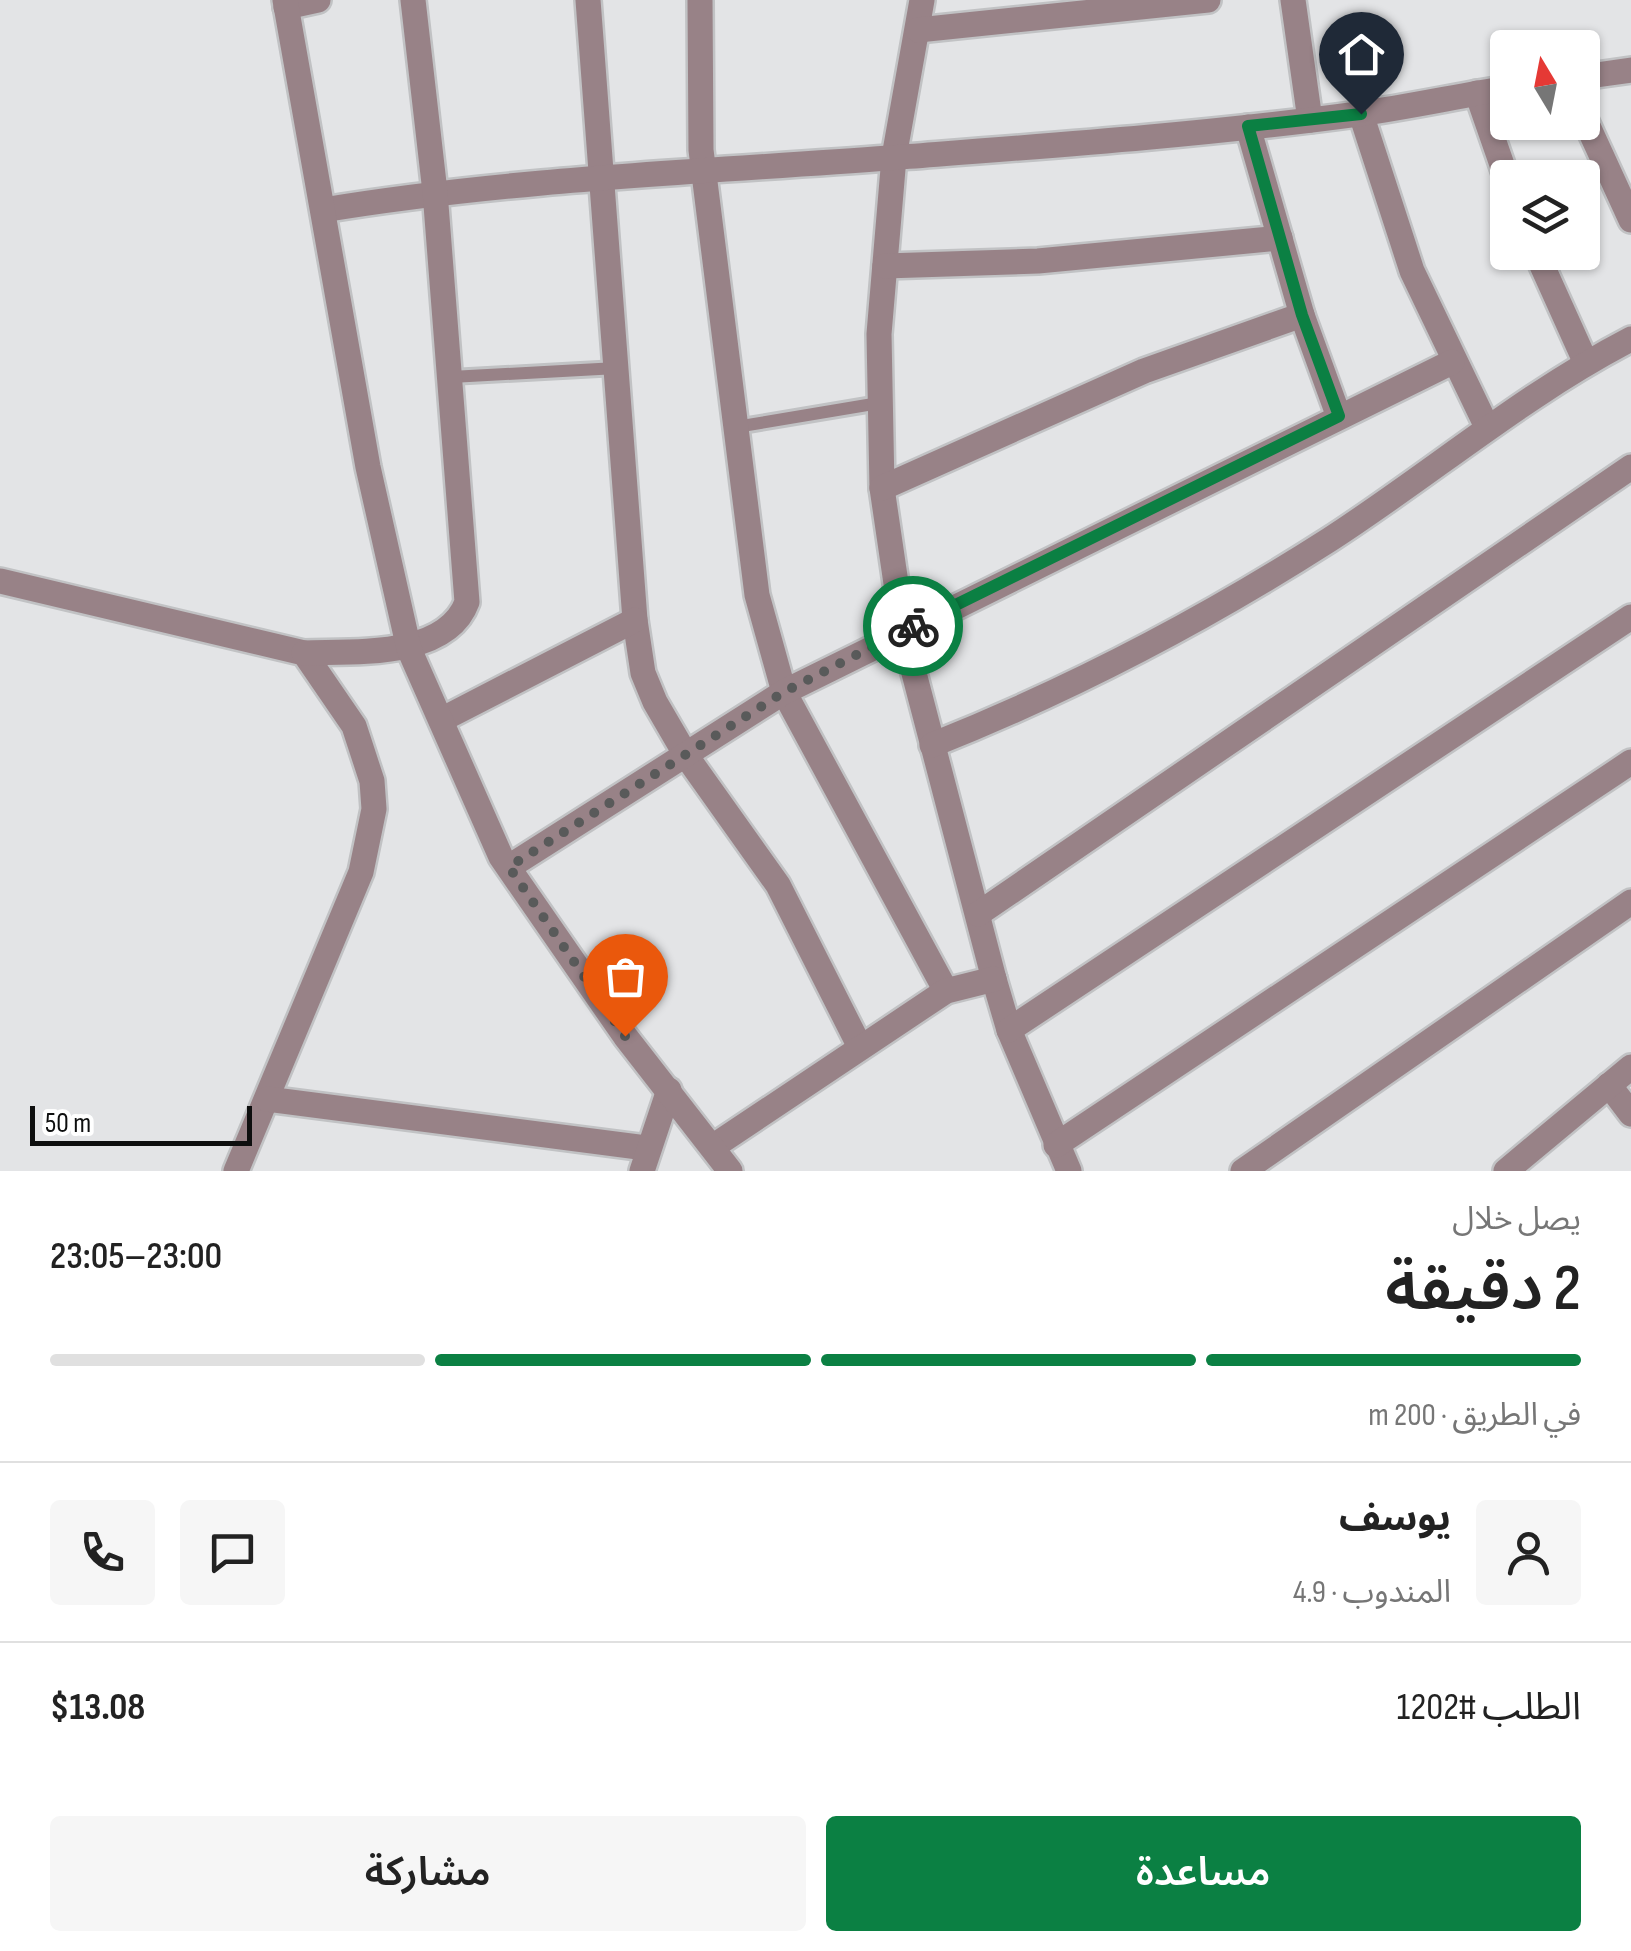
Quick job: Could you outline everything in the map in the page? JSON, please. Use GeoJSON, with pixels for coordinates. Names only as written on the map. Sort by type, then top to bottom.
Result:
{"type":"FeatureCollection","features":[{"type":"Feature","properties":{"kind":"street"},"geometry":{"type":"LineString","coordinates":[[318,0],[286,4],[368,467],[409,649],[509,867],[625,1036],[730,1171]]}},
{"type":"Feature","properties":{"kind":"street"},"geometry":{"type":"LineString","coordinates":[[0,581],[304,654],[409,649],[463,613],[468,602],[435,192],[413,0]]}},
{"type":"Feature","properties":{"kind":"street"},"geometry":{"type":"LineString","coordinates":[[588,0],[635,620],[643,673],[688,757],[778,885],[860,1047]]}},
{"type":"Feature","properties":{"kind":"street"},"geometry":{"type":"LineString","coordinates":[[700,0],[702,150],[757,594],[784,692],[946,991]]}},
{"type":"Feature","properties":{"kind":"street"},"geometry":{"type":"LineString","coordinates":[[922,0],[894,158],[885,266],[879,403],[882,488],[903,631],[994,978],[1009,1030],[1069,1171]]}},
{"type":"Feature","properties":{"kind":"street"},"geometry":{"type":"LineString","coordinates":[[918,30],[1208,0]]}},
{"type":"Feature","properties":{"kind":"street"},"geometry":{"type":"LineString","coordinates":[[1293,0],[1310,120]]}},
{"type":"Feature","properties":{"kind":"street"},"geometry":{"type":"LineString","coordinates":[[1600,74],[1631,70]]}},
{"type":"Feature","properties":{"kind":"street"},"geometry":{"type":"LineString","coordinates":[[323,210],[435,192],[604,175],[894,158],[1310,120],[1490,91]]}},
{"type":"Feature","properties":{"kind":"street"},"geometry":{"type":"LineString","coordinates":[[1477,93],[1500,160]]}},
{"type":"Feature","properties":{"kind":"street"},"geometry":{"type":"LineString","coordinates":[[1361,114],[1406,256],[1452,362],[1487,428]]}},
{"type":"Feature","properties":{"kind":"street"},"geometry":{"type":"LineString","coordinates":[[1248,126],[1302,315],[1339,416]]}},
{"type":"Feature","properties":{"kind":"street"},"geometry":{"type":"LineString","coordinates":[[1594,140],[1631,220]]}},
{"type":"Feature","properties":{"kind":"street"},"geometry":{"type":"LineString","coordinates":[[885,266],[1056,260],[1280,238]]}},
{"type":"Feature","properties":{"kind":"street"},"geometry":{"type":"LineString","coordinates":[[1544,270],[1586,362]]}},
{"type":"Feature","properties":{"kind":"street"},"geometry":{"type":"LineString","coordinates":[[882,488],[1144,371],[1302,315]]}},
{"type":"Feature","properties":{"kind":"street"},"geometry":{"type":"LineString","coordinates":[[932,745],[1043,698],[1186,624],[1326,542],[1586,362],[1631,339]]}},
{"type":"Feature","properties":{"kind":"street"},"geometry":{"type":"LineString","coordinates":[[509,867],[688,757],[784,692],[1452,362]]}},
{"type":"Feature","properties":{"kind":"street"},"geometry":{"type":"LineString","coordinates":[[978,914],[1631,467]]}},
{"type":"Feature","properties":{"kind":"street"},"geometry":{"type":"LineString","coordinates":[[1009,1030],[1631,617]]}},
{"type":"Feature","properties":{"kind":"street"},"geometry":{"type":"LineString","coordinates":[[441,720],[635,620]]}},
{"type":"Feature","properties":{"kind":"street"},"geometry":{"type":"LineString","coordinates":[[236,1171],[361,872],[374,810],[372,781],[354,726],[304,654]]}},
{"type":"Feature","properties":{"kind":"street"},"geometry":{"type":"LineString","coordinates":[[1056,1145],[1631,762]]}},
{"type":"Feature","properties":{"kind":"street"},"geometry":{"type":"LineString","coordinates":[[1243,1171],[1631,902]]}},
{"type":"Feature","properties":{"kind":"street"},"geometry":{"type":"LineString","coordinates":[[714,1146],[946,991],[994,978]]}},
{"type":"Feature","properties":{"kind":"street"},"geometry":{"type":"LineString","coordinates":[[1506,1171],[1631,1067]]}},
{"type":"Feature","properties":{"kind":"street"},"geometry":{"type":"LineString","coordinates":[[1609,1085],[1631,1114]]}},
{"type":"Feature","properties":{"kind":"street"},"geometry":{"type":"LineString","coordinates":[[268,1099],[644,1159],[669,1090]]}},
{"type":"Feature","properties":{"kind":"lane"},"geometry":{"type":"LineString","coordinates":[[450,378],[617,368]]}},
{"type":"Feature","properties":{"kind":"lane"},"geometry":{"type":"LineString","coordinates":[[736,427],[879,403]]}},
{"type":"Feature","properties":{"kind":"way so far"},"geometry":{"type":"LineString","coordinates":[[625,1036],[509,867],[688,757],[784,692],[913,626]]}},
{"type":"Feature","properties":{"kind":"route"},"geometry":{"type":"LineString","coordinates":[[913,626],[1339,416],[1302,315],[1248,126],[1361,114]]}}]}
